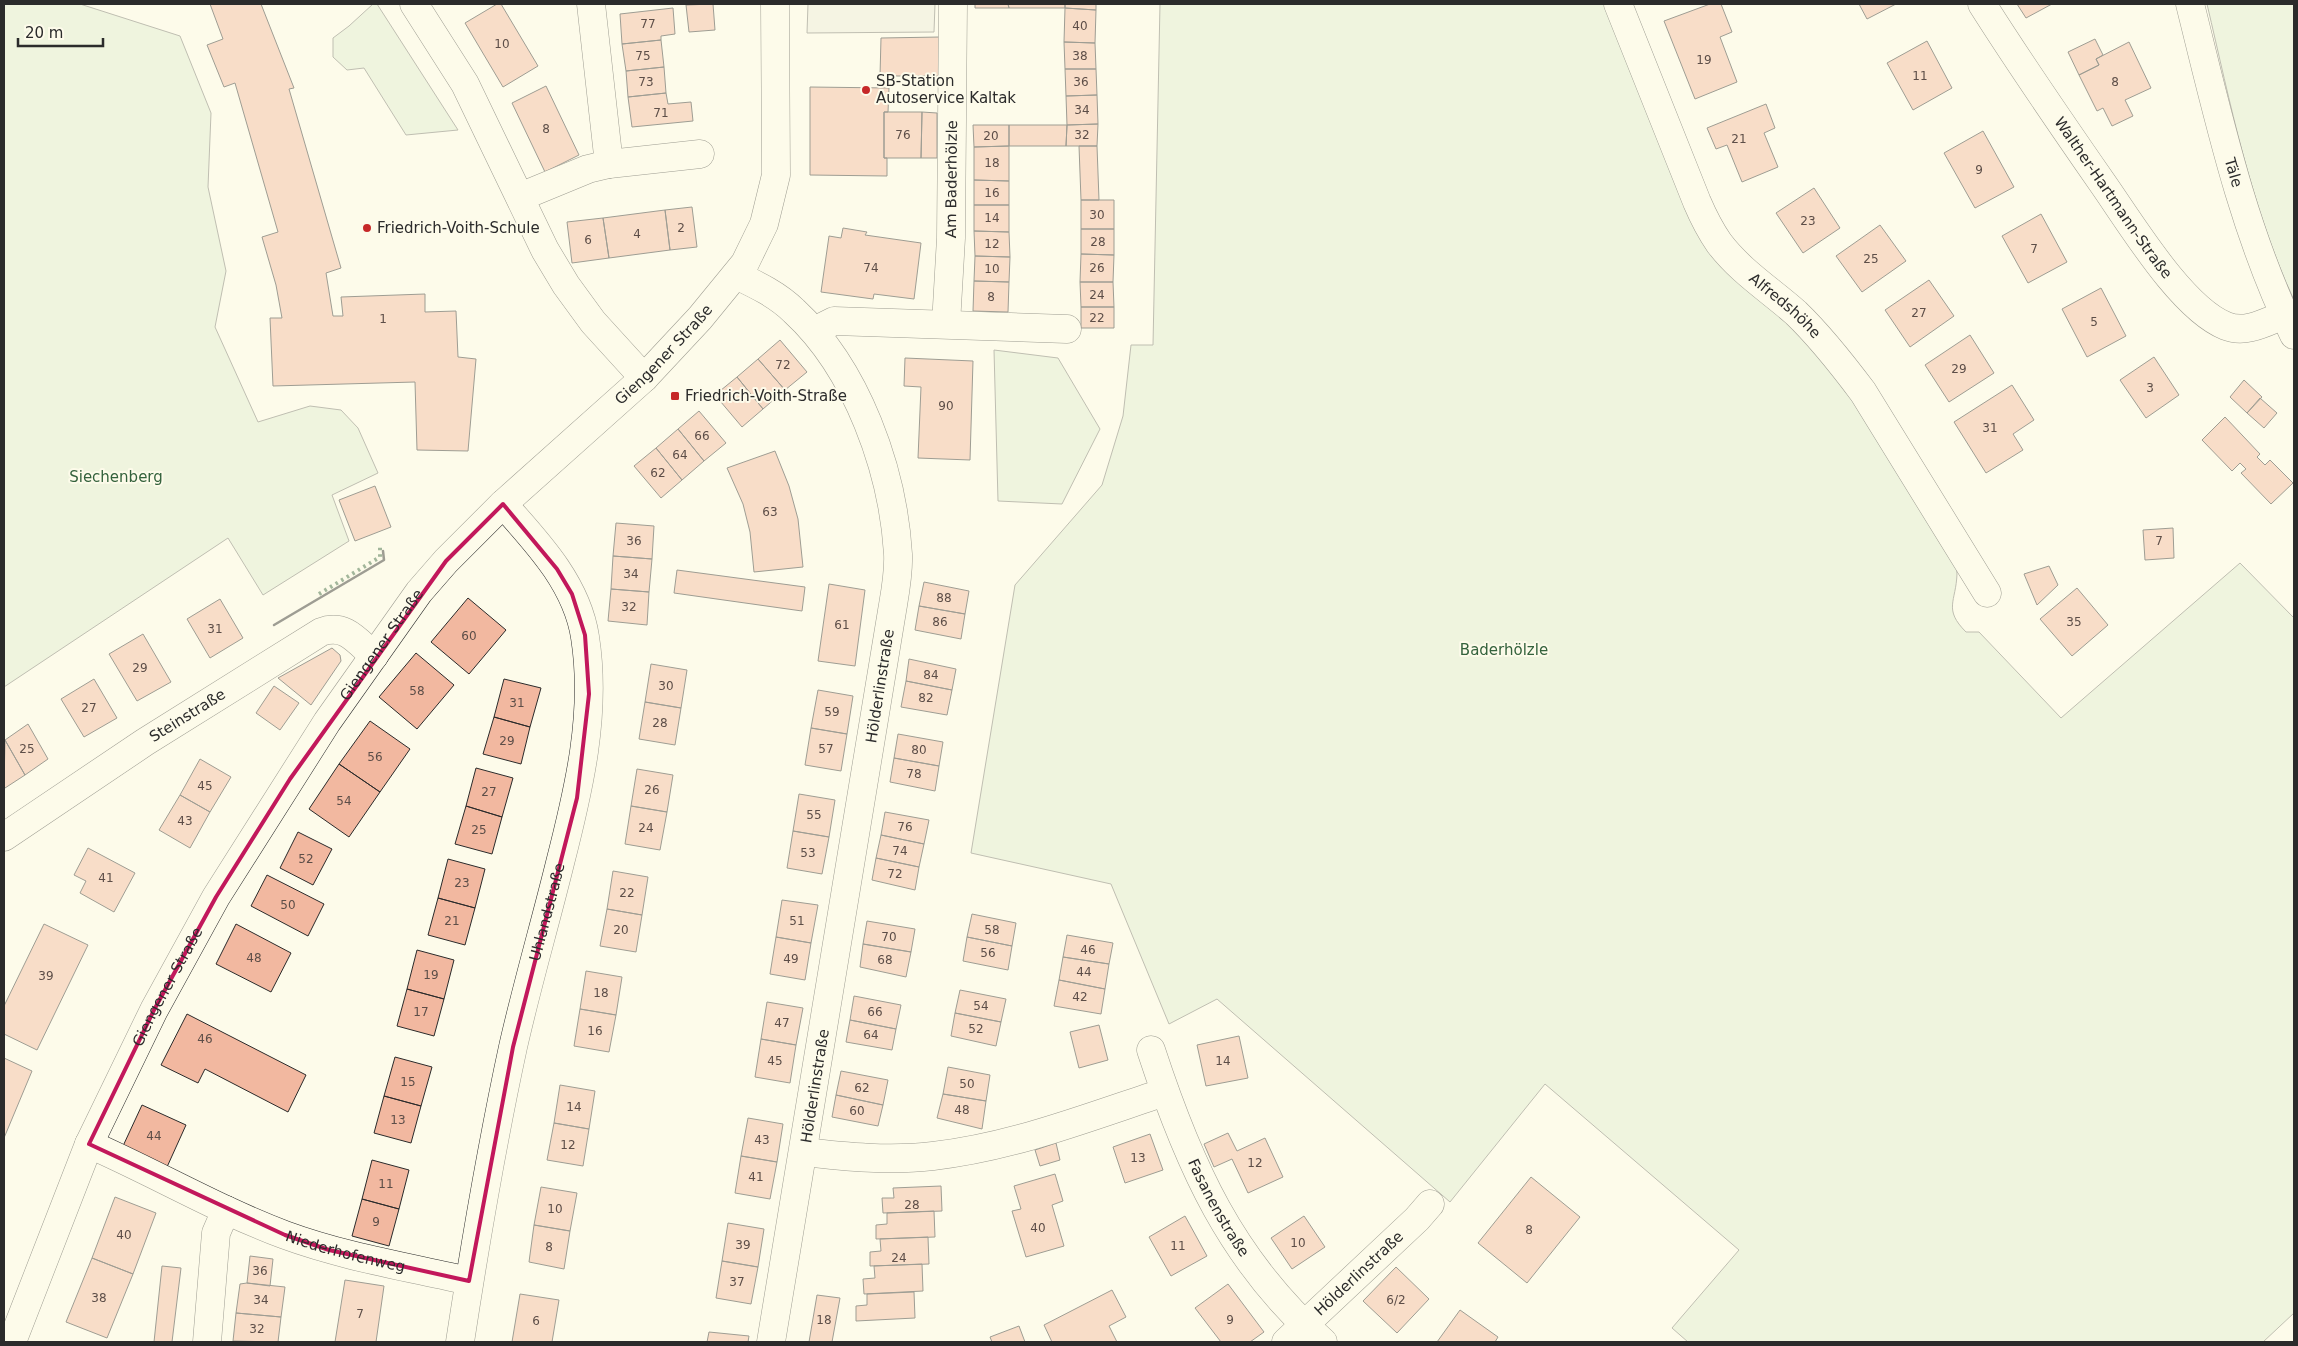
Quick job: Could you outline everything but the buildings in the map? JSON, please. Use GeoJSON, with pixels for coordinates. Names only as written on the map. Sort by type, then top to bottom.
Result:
{"type":"FeatureCollection","features":[{"type":"Feature","properties":{"kind":"street"},"geometry":{"type":"LineString","coordinates":[[414,4],[465,84],[545,250],[570,292],[593,322],[644,378]]}},
{"type":"Feature","properties":{"kind":"street"},"geometry":{"type":"LineString","coordinates":[[591,4],[609,164]]}},
{"type":"Feature","properties":{"kind":"street","name":"Giengener Straße"},"geometry":{"type":"LineString","coordinates":[[12,1342],[89,1144],[154,1010],[216,897],[290,779],[374,656],[435,574],[503,504],[644,378],[700,318],[736,275],[759,236],[774,190],[776,175],[775,4]]}},
{"type":"Feature","properties":{"kind":"street","name":"Am Baderhölzle"},"geometry":{"type":"LineString","coordinates":[[946,324],[951,238],[953,4]]}},
{"type":"Feature","properties":{"kind":"street","name":"Alfredshöhe"},"geometry":{"type":"LineString","coordinates":[[1618,4],[1697,202],[1710,229],[1720,244],[1738,263],[1795,312],[1829,346],[1863,392],[1987,593]]}},
{"type":"Feature","properties":{"kind":"street","name":"Walther-Hartmann-Straße"},"geometry":{"type":"LineString","coordinates":[[1982,4],[2034,84],[2147,246],[2193,304],[2204,314],[2227,327],[2242,329],[2289,325]]}},
{"type":"Feature","properties":{"kind":"street","name":"Täle"},"geometry":{"type":"LineString","coordinates":[[2190,4],[2238,190],[2254,240],[2289,325]]}},
{"type":"Feature","properties":{"kind":"street"},"geometry":{"type":"LineString","coordinates":[[520,197],[579,171],[609,164],[700,154]]}},
{"type":"Feature","properties":{"kind":"street","name":"Hölderlinstraße"},"geometry":{"type":"LineString","coordinates":[[736,275],[781,299],[816,333],[841,370],[871,432],[888,491],[898,556],[892,611],[772,1342]]}},
{"type":"Feature","properties":{"kind":"street"},"geometry":{"type":"LineString","coordinates":[[816,333],[834,321],[1067,329]]}},
{"type":"Feature","properties":{"kind":"street","name":"Uhlandstraße"},"geometry":{"type":"LineString","coordinates":[[460,1342],[469,1281],[513,1047],[577,798],[587,731],[589,694],[585,635],[572,594],[557,569],[503,504]]}},
{"type":"Feature","properties":{"kind":"street","name":"Steinstraße"},"geometry":{"type":"LineString","coordinates":[[4,837],[145,742],[321,632],[338,628],[345,631],[374,656]]}},
{"type":"Feature","properties":{"kind":"street","name":"Fasanenstraße"},"geometry":{"type":"LineString","coordinates":[[1152,1050],[1164,1092],[1197,1174],[1234,1241],[1305,1337]]}},
{"type":"Feature","properties":{"kind":"street","name":"Hölderlinstraße"},"geometry":{"type":"LineString","coordinates":[[804,1152],[866,1158],[909,1158],[942,1155],[997,1145],[1164,1092]]}},
{"type":"Feature","properties":{"kind":"street","name":"Niederhofenweg"},"geometry":{"type":"LineString","coordinates":[[89,1144],[226,1210],[285,1235],[329,1250],[469,1281]]}},
{"type":"Feature","properties":{"kind":"street","name":"Hölderlinstraße"},"geometry":{"type":"LineString","coordinates":[[1305,1337],[1430,1204]]}},
{"type":"Feature","properties":{"kind":"street"},"geometry":{"type":"LineString","coordinates":[[207,1342],[216,1233],[226,1210]]}},
{"type":"Feature","properties":{"kind":"highlighted area"},"geometry":{"type":"Polygon","coordinates":[[[503,504],[557,569],[572,594],[585,635],[589,694],[577,798],[513,1047],[469,1281],[329,1250],[285,1235],[89,1144],[154,1010],[216,897],[290,779],[446,561],[503,504]]]}},
{"type":"Feature","properties":{"kind":"green space","name":"Siechenberg"},"geometry":{"type":"Polygon","coordinates":[[[4,4],[80,4],[180,36],[211,113],[208,187],[226,271],[215,327],[258,422],[310,406],[341,410],[358,428],[378,473],[332,495],[349,541],[263,595],[228,538],[4,687],[4,4]]]}},
{"type":"Feature","properties":{"kind":"green space"},"geometry":{"type":"Polygon","coordinates":[[[373,4],[377,4],[458,130],[406,135],[364,68],[347,70],[333,57],[333,38],[373,4]]]}},
{"type":"Feature","properties":{"kind":"green space","name":"Baderhölzle"},"geometry":{"type":"Polygon","coordinates":[[[1160,4],[1606,4],[1676,180],[1828,359],[1954,554],[1957,574],[1952,605],[1959,624],[1966,632],[1979,632],[2061,718],[2240,563],[2294,618],[2294,1313],[2263,1342],[1688,1342],[1672,1328],[1739,1250],[1545,1084],[1450,1202],[1217,999],[1169,1024],[1111,884],[971,853],[1015,585],[1102,485],[1123,416],[1131,345],[1153,345],[1160,4]]]}},
{"type":"Feature","properties":{"kind":"green space"},"geometry":{"type":"Polygon","coordinates":[[[2207,4],[2294,4],[2294,300],[2279,265],[2254,192],[2233,116],[2207,4]]]}},
{"type":"Feature","properties":{"kind":"green space"},"geometry":{"type":"Polygon","coordinates":[[[994,350],[1058,358],[1100,429],[1062,504],[998,501],[994,350]]]}},
{"type":"Feature","properties":{"kind":"shaded area"},"geometry":{"type":"Polygon","coordinates":[[[808,4],[935,4],[934,32],[807,33],[808,4]]]}},
{"type":"Feature","properties":{"kind":"hedge"},"geometry":{"type":"LineString","coordinates":[[319,594],[380,557],[380,545]]}},
{"type":"Feature","properties":{"kind":"wall"},"geometry":{"type":"LineString","coordinates":[[274,625],[384,560],[383,551]]}},
{"type":"Feature","properties":{"kind":"place","name":"SB-Station Autoservice Kaltak"},"geometry":{"type":"Point","coordinates":[866,90]}},
{"type":"Feature","properties":{"kind":"place","name":"Friedrich-Voith-Schule"},"geometry":{"type":"Point","coordinates":[367,228]}},
{"type":"Feature","properties":{"kind":"place","name":"Friedrich-Voith-Straße"},"geometry":{"type":"Point","coordinates":[675,396]}}]}
